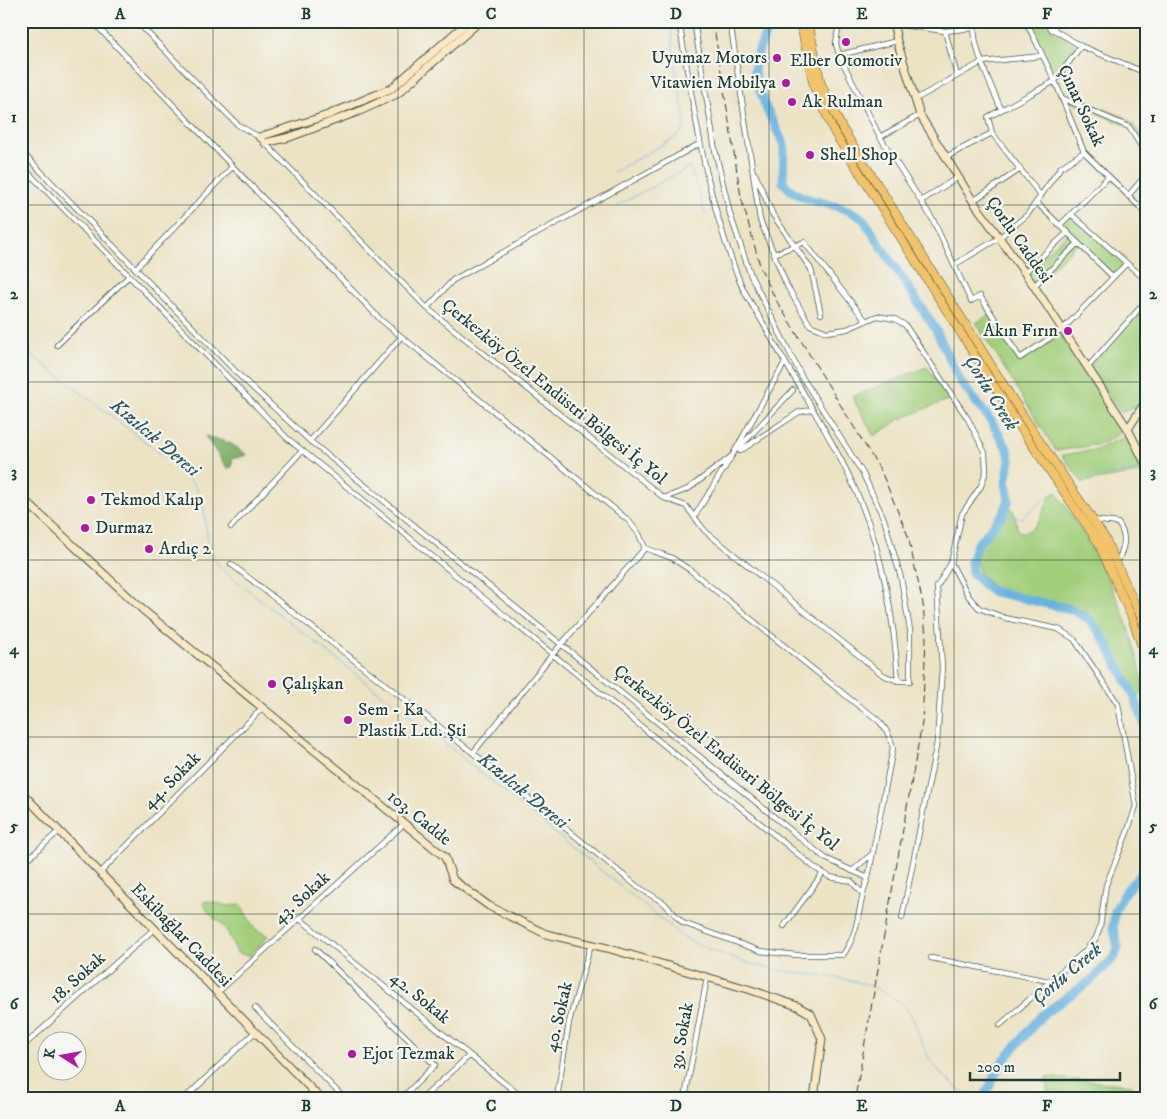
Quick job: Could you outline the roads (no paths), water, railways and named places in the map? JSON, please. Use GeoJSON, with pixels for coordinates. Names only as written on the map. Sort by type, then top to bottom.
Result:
{"type":"FeatureCollection","features":[{"type":"Feature","properties":{"kind":"main road"},"geometry":{"type":"LineString","coordinates":[[800,21],[807,64],[814,87],[834,132],[1020,427],[1098,542],[1132,618],[1146,659]]}},
{"type":"Feature","properties":{"kind":"main road"},"geometry":{"type":"LineString","coordinates":[[808,21],[822,84],[842,128],[1027,422],[1094,520],[1117,563],[1146,628]]}},
{"type":"Feature","properties":{"kind":"street"},"geometry":{"type":"LineString","coordinates":[[92,21],[381,320],[628,520],[639,534],[645,548],[672,558],[690,570],[860,707],[879,719],[890,734],[893,748],[868,878],[862,893],[858,925],[853,940],[843,955],[796,956],[760,951],[683,923],[664,903],[638,887],[473,753],[230,564]]}},
{"type":"Feature","properties":{"kind":"street","name":"Çerkezköy Özel Endüstri Bölgesi İç Yol"},"geometry":{"type":"LineString","coordinates":[[136,21],[238,124],[262,140],[427,308],[664,498],[686,506],[705,531],[884,675],[898,682]]}},
{"type":"Feature","properties":{"kind":"street"},"geometry":{"type":"LineString","coordinates":[[262,140],[392,88],[469,21]]}},
{"type":"Feature","properties":{"kind":"street"},"geometry":{"type":"LineString","coordinates":[[262,140],[290,137],[360,111],[397,94],[480,21]]}},
{"type":"Feature","properties":{"kind":"street"},"geometry":{"type":"LineString","coordinates":[[679,21],[699,144],[716,217],[741,284],[851,480],[874,539],[895,630],[898,682],[910,681],[910,630],[901,578],[884,519],[862,472],[802,377],[751,276],[730,214],[715,150],[694,21]]}},
{"type":"Feature","properties":{"kind":"street"},"geometry":{"type":"LineString","coordinates":[[730,21],[760,220],[787,286],[810,325],[827,332],[848,329],[877,316],[896,319],[905,324],[968,419],[985,453],[986,471],[981,486],[962,514],[951,563],[937,586],[942,668],[937,742],[902,918]]}},
{"type":"Feature","properties":{"kind":"street"},"geometry":{"type":"LineString","coordinates":[[839,21],[836,44],[839,55],[880,137],[921,201],[971,301],[980,296],[1020,358],[1062,330],[1126,264]]}},
{"type":"Feature","properties":{"kind":"street"},"geometry":{"type":"LineString","coordinates":[[930,29],[932,21]]}},
{"type":"Feature","properties":{"kind":"street"},"geometry":{"type":"LineString","coordinates":[[975,21],[973,28],[982,62],[1001,109]]}},
{"type":"Feature","properties":{"kind":"street","name":"Çınar Sokak"},"geometry":{"type":"LineString","coordinates":[[1026,21],[1041,56],[1055,81],[1084,152],[1146,213]]}},
{"type":"Feature","properties":{"kind":"street"},"geometry":{"type":"LineString","coordinates":[[1040,21],[1081,46],[1146,73]]}},
{"type":"Feature","properties":{"kind":"street"},"geometry":{"type":"LineString","coordinates":[[1052,30],[1059,21]]}},
{"type":"Feature","properties":{"kind":"street"},"geometry":{"type":"LineString","coordinates":[[1142,21],[1146,23]]}},
{"type":"Feature","properties":{"kind":"street"},"geometry":{"type":"LineString","coordinates":[[894,23],[945,31],[973,28]]}},
{"type":"Feature","properties":{"kind":"street","name":"Çorlu Caddesi"},"geometry":{"type":"LineString","coordinates":[[894,23],[897,41],[920,115],[973,201],[1025,272],[1128,429],[1144,461]]}},
{"type":"Feature","properties":{"kind":"street"},"geometry":{"type":"LineString","coordinates":[[945,31],[957,76]]}},
{"type":"Feature","properties":{"kind":"street"},"geometry":{"type":"LineString","coordinates":[[839,55],[897,41]]}},
{"type":"Feature","properties":{"kind":"street"},"geometry":{"type":"LineString","coordinates":[[1041,196],[992,133],[988,117],[1055,81],[1081,46]]}},
{"type":"Feature","properties":{"kind":"street"},"geometry":{"type":"LineString","coordinates":[[914,100],[982,62],[1041,56]]}},
{"type":"Feature","properties":{"kind":"street"},"geometry":{"type":"LineString","coordinates":[[1062,98],[1128,127],[1146,154]]}},
{"type":"Feature","properties":{"kind":"street"},"geometry":{"type":"LineString","coordinates":[[880,137],[920,115]]}},
{"type":"Feature","properties":{"kind":"street"},"geometry":{"type":"LineString","coordinates":[[946,157],[992,133]]}},
{"type":"Feature","properties":{"kind":"street","name":"Çerkezköy Özel Endüstri Bölgesi İç Yol"},"geometry":{"type":"LineString","coordinates":[[427,308],[453,280],[699,144]]}},
{"type":"Feature","properties":{"kind":"street","name":"Çerkezköy Özel Endüstri Bölgesi İç Yol"},"geometry":{"type":"LineString","coordinates":[[21,150],[242,377],[310,441],[825,858],[868,878]]}},
{"type":"Feature","properties":{"kind":"street"},"geometry":{"type":"LineString","coordinates":[[954,265],[999,238],[1027,214],[1061,167],[1084,152]]}},
{"type":"Feature","properties":{"kind":"street","name":"Çerkezköy Özel Endüstri Bölgesi İç Yol"},"geometry":{"type":"LineString","coordinates":[[21,165],[287,438],[302,451],[815,868],[823,873],[851,881],[862,893]]}},
{"type":"Feature","properties":{"kind":"street"},"geometry":{"type":"LineString","coordinates":[[136,268],[232,167]]}},
{"type":"Feature","properties":{"kind":"street"},"geometry":{"type":"LineString","coordinates":[[752,168],[773,214],[811,269],[821,314]]}},
{"type":"Feature","properties":{"kind":"street"},"geometry":{"type":"LineString","coordinates":[[973,201],[1019,170]]}},
{"type":"Feature","properties":{"kind":"street"},"geometry":{"type":"LineString","coordinates":[[1128,196],[1146,175]]}},
{"type":"Feature","properties":{"kind":"street"},"geometry":{"type":"LineString","coordinates":[[921,201],[958,177]]}},
{"type":"Feature","properties":{"kind":"street"},"geometry":{"type":"LineString","coordinates":[[1060,225],[1108,177]]}},
{"type":"Feature","properties":{"kind":"street"},"geometry":{"type":"LineString","coordinates":[[1036,202],[1113,277]]}},
{"type":"Feature","properties":{"kind":"street"},"geometry":{"type":"LineString","coordinates":[[1071,214],[1146,280]]}},
{"type":"Feature","properties":{"kind":"street"},"geometry":{"type":"LineString","coordinates":[[1025,272],[1068,232]]}},
{"type":"Feature","properties":{"kind":"street"},"geometry":{"type":"LineString","coordinates":[[774,254],[804,242],[866,321]]}},
{"type":"Feature","properties":{"kind":"street"},"geometry":{"type":"LineString","coordinates":[[1034,286],[1078,243]]}},
{"type":"Feature","properties":{"kind":"street"},"geometry":{"type":"LineString","coordinates":[[57,345],[129,276]]}},
{"type":"Feature","properties":{"kind":"street"},"geometry":{"type":"LineString","coordinates":[[1087,368],[1146,301]]}},
{"type":"Feature","properties":{"kind":"street"},"geometry":{"type":"LineString","coordinates":[[310,441],[401,337]]}},
{"type":"Feature","properties":{"kind":"street"},"geometry":{"type":"LineString","coordinates":[[694,517],[732,456],[785,362]]}},
{"type":"Feature","properties":{"kind":"street"},"geometry":{"type":"LineString","coordinates":[[732,456],[793,390]]}},
{"type":"Feature","properties":{"kind":"street"},"geometry":{"type":"LineString","coordinates":[[1128,429],[1146,401]]}},
{"type":"Feature","properties":{"kind":"street"},"geometry":{"type":"LineString","coordinates":[[664,498],[688,489],[732,456],[799,412],[811,410]]}},
{"type":"Feature","properties":{"kind":"street"},"geometry":{"type":"LineString","coordinates":[[231,527],[302,451]]}},
{"type":"Feature","properties":{"kind":"street","name":"103. Cadde"},"geometry":{"type":"LineString","coordinates":[[21,497],[143,610],[375,801],[405,822],[445,857],[453,880],[489,906],[546,934],[591,944],[752,990],[797,1006],[811,1014],[822,1039],[814,1098]]}},
{"type":"Feature","properties":{"kind":"street"},"geometry":{"type":"LineString","coordinates":[[1094,520],[1118,523],[1122,528],[1126,545],[1117,563]]}},
{"type":"Feature","properties":{"kind":"street"},"geometry":{"type":"LineString","coordinates":[[473,753],[552,655],[645,548]]}},
{"type":"Feature","properties":{"kind":"street"},"geometry":{"type":"LineString","coordinates":[[951,563],[968,597],[979,608],[1005,618],[1058,629],[1074,639],[1118,704],[1136,806],[1128,833],[1106,885],[1100,927],[1096,938],[1085,951],[1000,1025]]}},
{"type":"Feature","properties":{"kind":"street","name":"44. Sokak"},"geometry":{"type":"LineString","coordinates":[[100,873],[263,707]]}},
{"type":"Feature","properties":{"kind":"street","name":"Eskibağlar Caddesi"},"geometry":{"type":"LineString","coordinates":[[21,792],[320,1098]]}},
{"type":"Feature","properties":{"kind":"street","name":"43. Sokak"},"geometry":{"type":"LineString","coordinates":[[217,993],[405,822]]}},
{"type":"Feature","properties":{"kind":"street"},"geometry":{"type":"LineString","coordinates":[[21,865],[59,831]]}},
{"type":"Feature","properties":{"kind":"street"},"geometry":{"type":"LineString","coordinates":[[852,871],[872,853]]}},
{"type":"Feature","properties":{"kind":"street","name":"Çerkezköy Özel Endüstri Bölgesi İç Yol"},"geometry":{"type":"LineString","coordinates":[[784,926],[823,873]]}},
{"type":"Feature","properties":{"kind":"street","name":"42. Sokak"},"geometry":{"type":"LineString","coordinates":[[300,919],[523,1098]]}},
{"type":"Feature","properties":{"kind":"street","name":"18. Sokak"},"geometry":{"type":"LineString","coordinates":[[21,1048],[154,929]]}},
{"type":"Feature","properties":{"kind":"street","name":"40. Sokak"},"geometry":{"type":"LineString","coordinates":[[557,1098],[569,1022],[591,944]]}},
{"type":"Feature","properties":{"kind":"street"},"geometry":{"type":"LineString","coordinates":[[314,949],[434,1066],[402,1098]]}},
{"type":"Feature","properties":{"kind":"street"},"geometry":{"type":"LineString","coordinates":[[930,958],[1049,981]]}},
{"type":"Feature","properties":{"kind":"street","name":"39. Sokak"},"geometry":{"type":"LineString","coordinates":[[685,1098],[706,978]]}},
{"type":"Feature","properties":{"kind":"street"},"geometry":{"type":"LineString","coordinates":[[255,1008],[344,1098]]}},
{"type":"Feature","properties":{"kind":"street"},"geometry":{"type":"LineString","coordinates":[[185,1098],[256,1031]]}},
{"type":"Feature","properties":{"kind":"street"},"geometry":{"type":"LineString","coordinates":[[423,1098],[469,1056]]}},
{"type":"Feature","properties":{"kind":"waterway"},"geometry":{"type":"LineString","coordinates":[[612,173],[676,137],[684,130],[685,120],[674,59],[671,21]]}},
{"type":"Feature","properties":{"kind":"waterway","name":"Çorlu Creek"},"geometry":{"type":"LineString","coordinates":[[771,21],[756,57],[754,72],[766,108],[784,145],[783,182],[801,196],[855,213],[864,220],[936,330],[960,381],[991,421],[1008,450],[1010,460],[1006,482],[1009,500],[1003,514],[976,546],[971,562],[972,573],[991,591],[1070,609],[1089,619],[1105,640],[1134,696],[1146,728]]}},
{"type":"Feature","properties":{"kind":"waterway"},"geometry":{"type":"LineString","coordinates":[[618,205],[690,167],[705,214]]}},
{"type":"Feature","properties":{"kind":"waterway","name":"Kızılcık Deresi"},"geometry":{"type":"LineString","coordinates":[[21,347],[185,474],[196,488],[203,504],[208,540],[213,557],[225,572],[458,754],[683,937],[747,963],[785,971],[849,980],[880,990],[894,998],[908,1012],[913,1019],[925,1051],[934,1065],[971,1098]]}},
{"type":"Feature","properties":{"kind":"waterway"},"geometry":{"type":"LineString","coordinates":[[1078,477],[1130,472],[1144,467]]}},
{"type":"Feature","properties":{"kind":"waterway"},"geometry":{"type":"LineString","coordinates":[[1003,514],[1022,518],[1050,495]]}},
{"type":"Feature","properties":{"kind":"waterway","name":"Çorlu Creek"},"geometry":{"type":"LineString","coordinates":[[984,1098],[1000,1065],[1041,1016],[1090,981],[1115,957],[1118,947],[1113,927],[1115,911],[1124,893],[1146,868]]}},
{"type":"Feature","properties":{"kind":"railway"},"geometry":{"type":"LineString","coordinates":[[713,21],[741,197],[761,269],[776,300],[881,471],[908,536],[923,604],[926,638],[922,723],[855,1098]]}},
{"type":"Feature","properties":{"kind":"place","name":"Elber Otomotiv"},"geometry":{"type":"Point","coordinates":[846,42]}},
{"type":"Feature","properties":{"kind":"place","name":"Uyumaz Motors"},"geometry":{"type":"Point","coordinates":[777,58]}},
{"type":"Feature","properties":{"kind":"place","name":"Vitawien Mobilya"},"geometry":{"type":"Point","coordinates":[786,83]}},
{"type":"Feature","properties":{"kind":"place","name":"Ak Rulman"},"geometry":{"type":"Point","coordinates":[792,102]}},
{"type":"Feature","properties":{"kind":"place","name":"Shell Shop"},"geometry":{"type":"Point","coordinates":[810,155]}},
{"type":"Feature","properties":{"kind":"place","name":"Akın Fırın"},"geometry":{"type":"Point","coordinates":[1068,331]}},
{"type":"Feature","properties":{"kind":"place","name":"Tekmod Kalıp"},"geometry":{"type":"Point","coordinates":[91,500]}},
{"type":"Feature","properties":{"kind":"place","name":"Durmaz"},"geometry":{"type":"Point","coordinates":[85,528]}},
{"type":"Feature","properties":{"kind":"place","name":"Ardıç 2"},"geometry":{"type":"Point","coordinates":[149,549]}},
{"type":"Feature","properties":{"kind":"place","name":"Çalışkan"},"geometry":{"type":"Point","coordinates":[272,684]}},
{"type":"Feature","properties":{"kind":"place","name":"Sem - Ka Plastik Ltd. Şti"},"geometry":{"type":"Point","coordinates":[348,720]}},
{"type":"Feature","properties":{"kind":"place","name":"Ejot Tezmak"},"geometry":{"type":"Point","coordinates":[352,1054]}}]}
